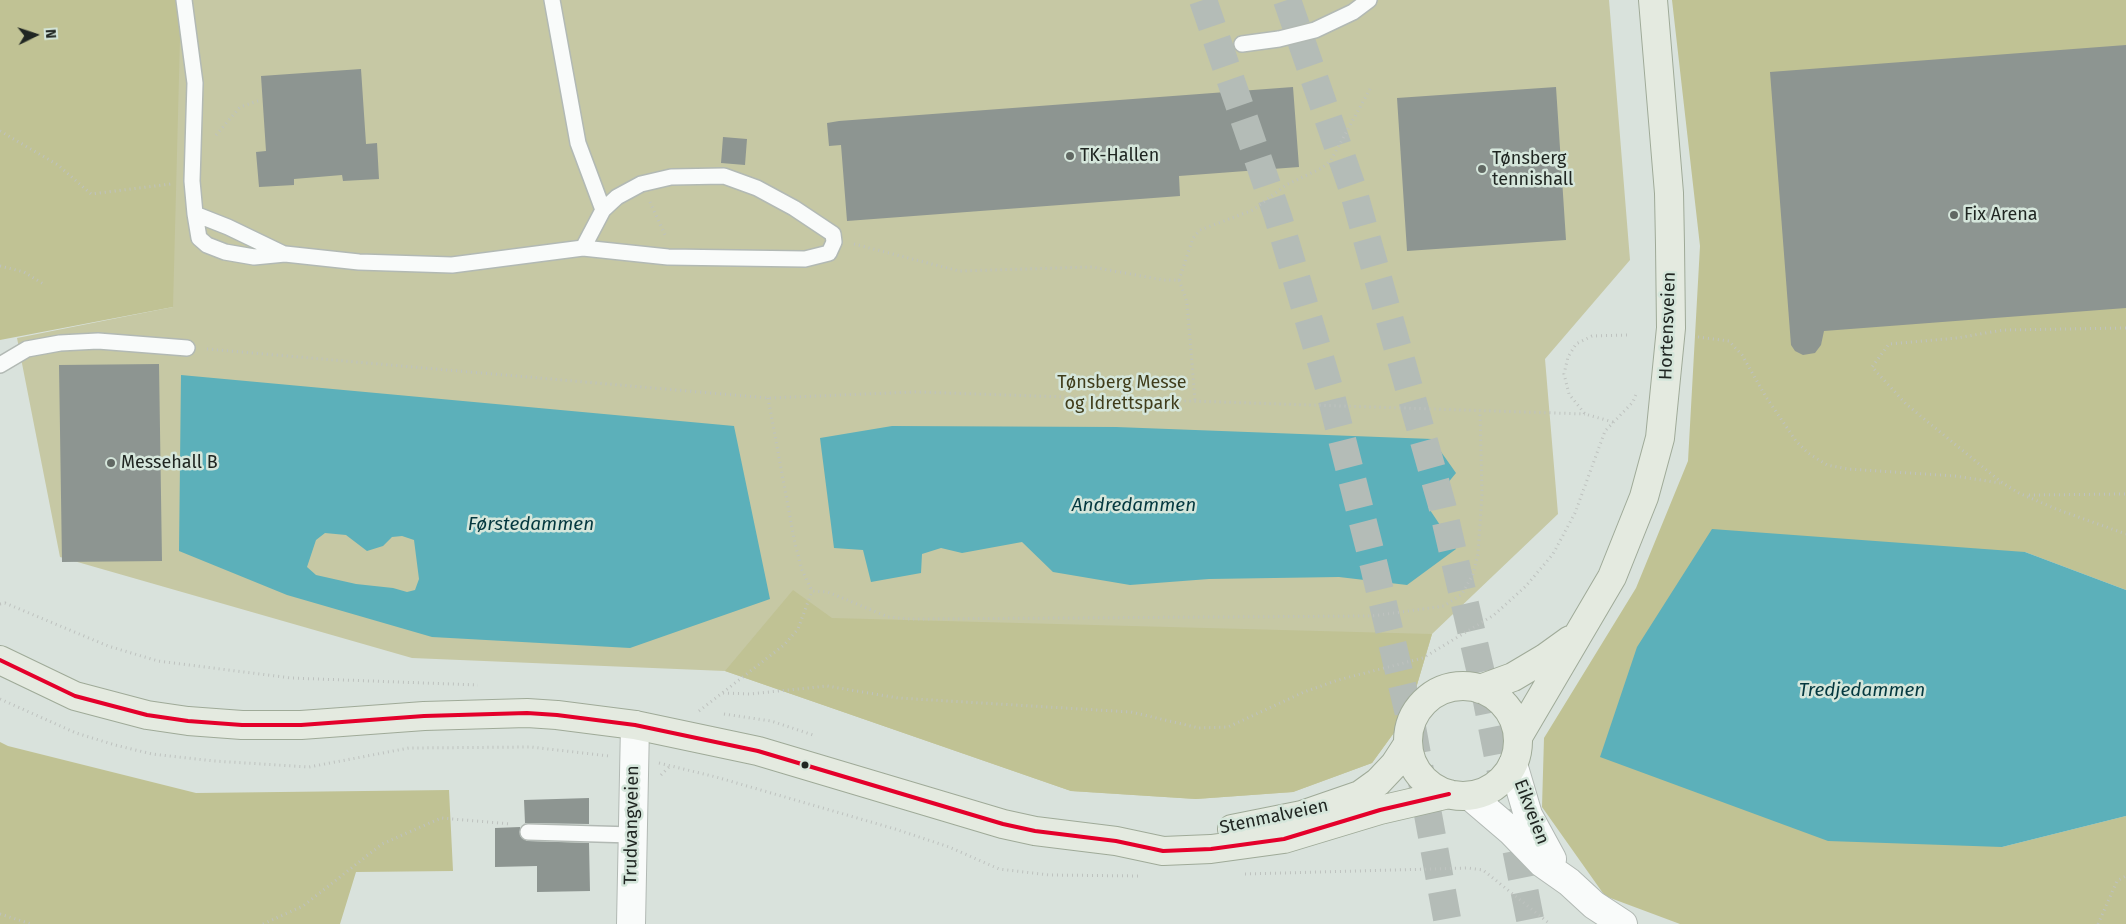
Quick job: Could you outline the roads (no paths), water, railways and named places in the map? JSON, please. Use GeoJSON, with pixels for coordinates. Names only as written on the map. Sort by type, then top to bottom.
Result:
{"type":"FeatureCollection","features":[{"type":"Feature","properties":{"kind":"main road","name":"Hortensveien"},"geometry":{"type":"LineString","coordinates":[[1518,737],[1612,577],[1635,524],[1644,497],[1664,411],[1671,328],[1669,193],[1653,0]]}},
{"type":"Feature","properties":{"kind":"main road","name":"Hortensveien"},"geometry":{"type":"LineString","coordinates":[[1480,689],[1513,677],[1545,658],[1577,634]]}},
{"type":"Feature","properties":{"kind":"main road","name":"Stenmalveien"},"geometry":{"type":"LineString","coordinates":[[0,660],[75,696],[147,715],[188,721],[242,725],[301,725],[424,716],[527,713],[635,725],[758,751],[1035,832],[1116,841],[1163,851],[1211,849],[1284,839],[1380,810],[1491,788],[1508,774],[1518,751],[1515,721],[1507,707],[1495,696],[1480,689],[1463,686],[1445,689],[1430,697],[1418,710],[1410,726],[1408,744],[1395,764],[1378,782],[1360,795],[1302,815],[1239,828],[1116,841]]}},
{"type":"Feature","properties":{"kind":"main road","name":"Trudvangveien"},"geometry":{"type":"LineString","coordinates":[[631,924],[635,725]]}},
{"type":"Feature","properties":{"kind":"main road"},"geometry":{"type":"LineString","coordinates":[[1408,744],[1412,761],[1421,776],[1434,788],[1460,795]]}},
{"type":"Feature","properties":{"kind":"main road","name":"Eikveien"},"geometry":{"type":"LineString","coordinates":[[1513,764],[1528,815],[1546,851],[1569,882]]}},
{"type":"Feature","properties":{"kind":"main road","name":"Eikveien"},"geometry":{"type":"LineString","coordinates":[[1460,795],[1511,831],[1542,863],[1569,882],[1594,906],[1623,924]]}},
{"type":"Feature","properties":{"kind":"lane"},"geometry":{"type":"LineString","coordinates":[[184,0],[195,84],[192,181],[195,214],[199,238],[207,245],[225,252],[254,257],[285,254],[359,262],[452,265],[584,248],[668,257],[805,259],[829,253],[834,246],[834,239],[833,234],[794,208],[757,188],[724,176],[671,177],[641,184],[617,196],[603,210],[584,248]]}},
{"type":"Feature","properties":{"kind":"lane"},"geometry":{"type":"LineString","coordinates":[[552,0],[578,143],[603,210]]}},
{"type":"Feature","properties":{"kind":"lane"},"geometry":{"type":"LineString","coordinates":[[1242,44],[1279,39],[1315,30],[1353,12],[1369,0]]}},
{"type":"Feature","properties":{"kind":"lane"},"geometry":{"type":"LineString","coordinates":[[195,214],[228,227],[285,254]]}},
{"type":"Feature","properties":{"kind":"lane"},"geometry":{"type":"LineString","coordinates":[[0,365],[28,349],[60,342],[98,342],[187,348]]}},
{"type":"Feature","properties":{"kind":"lane"},"geometry":{"type":"LineString","coordinates":[[528,832],[632,835]]}},
{"type":"Feature","properties":{"kind":"water","name":"Førstedammen"},"geometry":{"type":"Polygon","coordinates":[[[181,375],[734,426],[770,599],[630,648],[432,637],[287,595],[179,551],[181,375]],[[325,533],[316,540],[307,567],[316,575],[356,584],[393,588],[407,592],[415,590],[419,579],[414,540],[402,536],[392,537],[383,546],[367,551],[346,535],[325,533]]]}},
{"type":"Feature","properties":{"kind":"water","name":"Andredammen"},"geometry":{"type":"Polygon","coordinates":[[[892,426],[1116,427],[1432,439],[1456,473],[1428,507],[1456,549],[1407,585],[1339,577],[1209,579],[1130,585],[1053,572],[1022,542],[962,553],[941,548],[922,554],[921,573],[871,582],[863,550],[834,548],[820,438],[892,426]]]}},
{"type":"Feature","properties":{"kind":"water","name":"Tredjedammen"},"geometry":{"type":"Polygon","coordinates":[[[1712,529],[2025,552],[2126,590],[2126,816],[2002,847],[1828,841],[1600,757],[1637,647],[1712,529]]]}},
{"type":"Feature","properties":{"kind":"tunnel"},"geometry":{"type":"LineString","coordinates":[[1203,0],[1278,217],[1329,388],[1412,727],[1448,924]]}},
{"type":"Feature","properties":{"kind":"tunnel"},"geometry":{"type":"LineString","coordinates":[[1287,0],[1353,190],[1442,505],[1484,686],[1531,924]]}},
{"type":"Feature","properties":{"kind":"place","name":"TK-Hallen"},"geometry":{"type":"Point","coordinates":[1070,156]}},
{"type":"Feature","properties":{"kind":"place","name":"Tønsberg tennishall"},"geometry":{"type":"Point","coordinates":[1482,169]}},
{"type":"Feature","properties":{"kind":"place","name":"Fix Arena"},"geometry":{"type":"Point","coordinates":[1954,215]}},
{"type":"Feature","properties":{"kind":"place","name":"Messehall B"},"geometry":{"type":"Point","coordinates":[111,463]}},
{"type":"Feature","properties":{"kind":"park label","name":"Tønsberg Messe og Idrettspark"},"geometry":{"type":"Point","coordinates":[1122,393]}}]}
